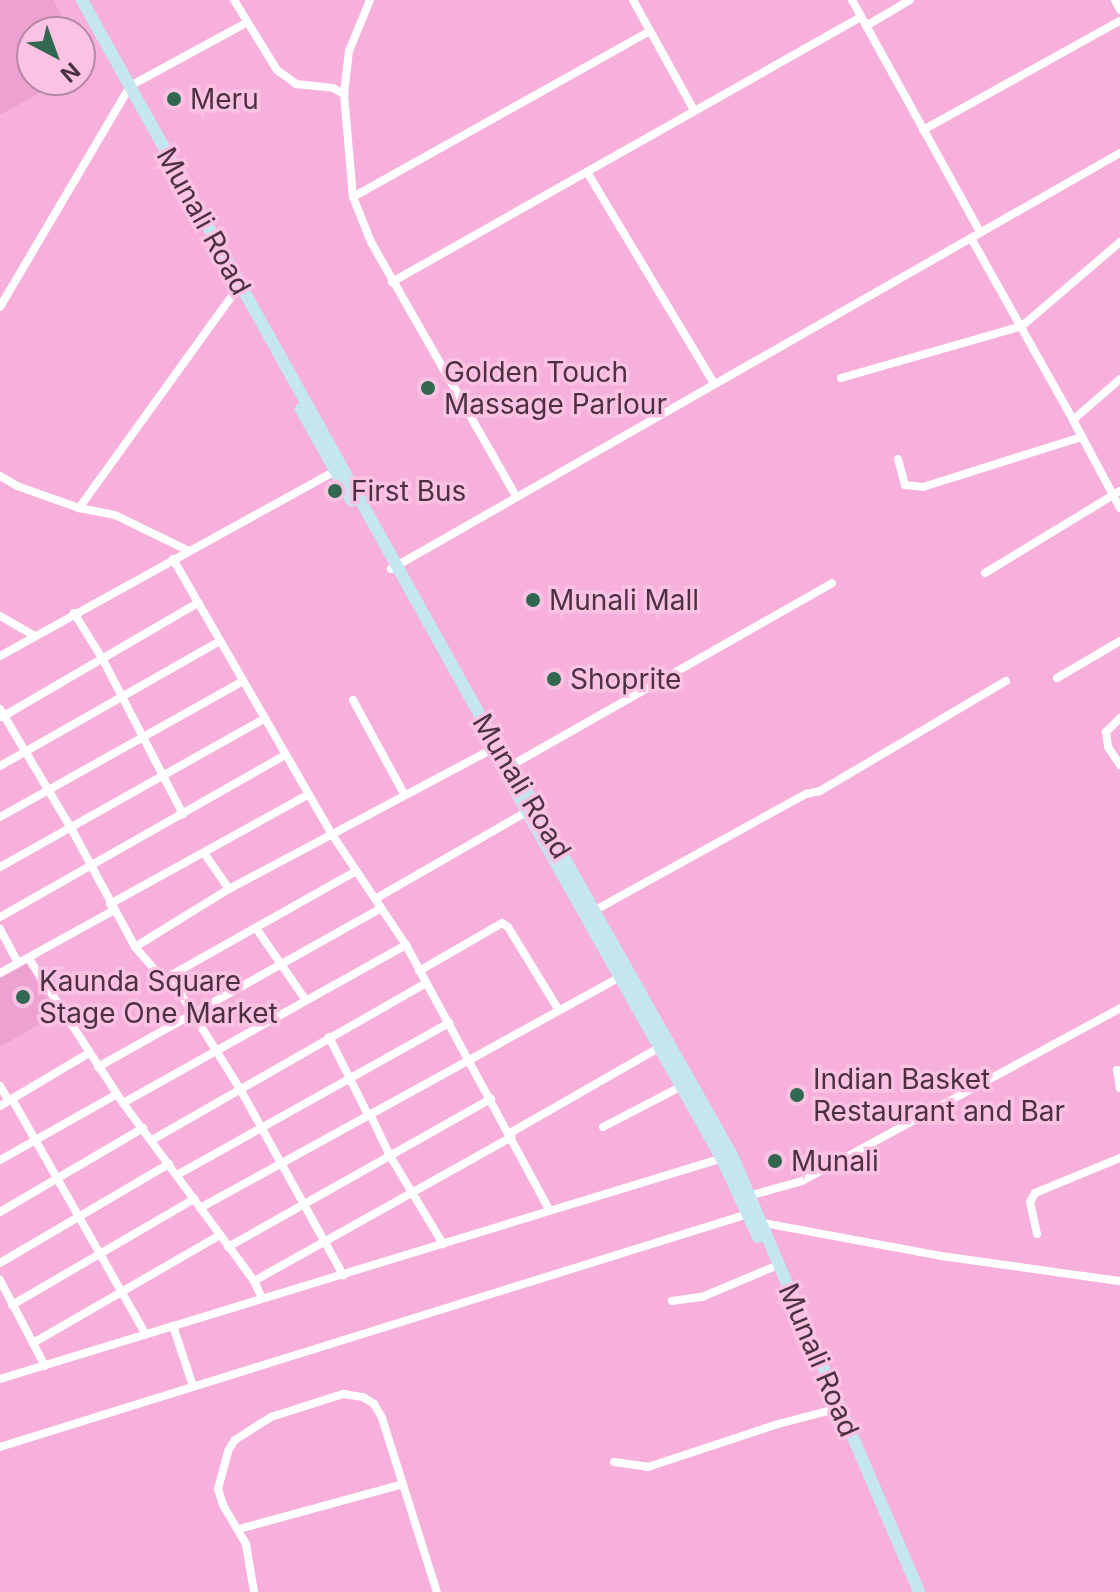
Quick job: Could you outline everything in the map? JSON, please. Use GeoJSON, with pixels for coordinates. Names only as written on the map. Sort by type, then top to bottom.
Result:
{"type":"FeatureCollection","features":[{"type":"Feature","properties":{"kind":"main road","name":"Munali Road"},"geometry":{"type":"LineString","coordinates":[[74,0],[128,89]]}},
{"type":"Feature","properties":{"kind":"main road","name":"Munali Road"},"geometry":{"type":"LineString","coordinates":[[82,0],[238,288],[727,1157],[771,1268],[836,1409]]}},
{"type":"Feature","properties":{"kind":"main road","name":"Munali Road"},"geometry":{"type":"LineString","coordinates":[[495,748],[512,765],[531,810]]}},
{"type":"Feature","properties":{"kind":"main road","name":"Munali Road"},"geometry":{"type":"LineString","coordinates":[[664,1045],[682,1086],[727,1157]]}},
{"type":"Feature","properties":{"kind":"main road","name":"Munali Road"},"geometry":{"type":"LineString","coordinates":[[753,1219],[916,1592]]}},
{"type":"Feature","properties":{"kind":"street"},"geometry":{"type":"LineString","coordinates":[[234,0],[246,23],[285,77],[296,84],[333,88],[344,94]]}},
{"type":"Feature","properties":{"kind":"street"},"geometry":{"type":"LineString","coordinates":[[370,0],[349,51],[344,94],[353,197],[392,282],[516,496]]}},
{"type":"Feature","properties":{"kind":"street"},"geometry":{"type":"LineString","coordinates":[[633,0],[694,110]]}},
{"type":"Feature","properties":{"kind":"street"},"geometry":{"type":"LineString","coordinates":[[852,0],[980,232]]}},
{"type":"Feature","properties":{"kind":"street"},"geometry":{"type":"LineString","coordinates":[[392,282],[694,110],[910,0]]}},
{"type":"Feature","properties":{"kind":"street"},"geometry":{"type":"LineString","coordinates":[[1115,0],[1120,10]]}},
{"type":"Feature","properties":{"kind":"street"},"geometry":{"type":"LineString","coordinates":[[923,130],[1120,21]]}},
{"type":"Feature","properties":{"kind":"street"},"geometry":{"type":"LineString","coordinates":[[0,307],[128,89],[246,23]]}},
{"type":"Feature","properties":{"kind":"street"},"geometry":{"type":"LineString","coordinates":[[353,197],[650,31]]}},
{"type":"Feature","properties":{"kind":"street"},"geometry":{"type":"LineString","coordinates":[[394,567],[1120,153]]}},
{"type":"Feature","properties":{"kind":"street"},"geometry":{"type":"LineString","coordinates":[[587,172],[714,383]]}},
{"type":"Feature","properties":{"kind":"street"},"geometry":{"type":"LineString","coordinates":[[971,238],[1082,437],[1117,493],[1120,508]]}},
{"type":"Feature","properties":{"kind":"street"},"geometry":{"type":"LineString","coordinates":[[841,378],[1022,326],[1120,242]]}},
{"type":"Feature","properties":{"kind":"street"},"geometry":{"type":"LineString","coordinates":[[79,508],[238,288]]}},
{"type":"Feature","properties":{"kind":"street"},"geometry":{"type":"LineString","coordinates":[[1073,420],[1120,379]]}},
{"type":"Feature","properties":{"kind":"street"},"geometry":{"type":"LineString","coordinates":[[898,459],[905,485],[923,487],[1082,437]]}},
{"type":"Feature","properties":{"kind":"street"},"geometry":{"type":"LineString","coordinates":[[0,656],[339,469]]}},
{"type":"Feature","properties":{"kind":"street"},"geometry":{"type":"LineString","coordinates":[[0,476],[79,508],[115,515],[189,551]]}},
{"type":"Feature","properties":{"kind":"street"},"geometry":{"type":"LineString","coordinates":[[985,573],[1117,493]]}},
{"type":"Feature","properties":{"kind":"street"},"geometry":{"type":"LineString","coordinates":[[173,559],[333,836],[406,945],[550,1211]]}},
{"type":"Feature","properties":{"kind":"street"},"geometry":{"type":"LineString","coordinates":[[512,765],[832,583]]}},
{"type":"Feature","properties":{"kind":"street"},"geometry":{"type":"LineString","coordinates":[[198,603],[1,714],[71,828],[135,947],[156,971],[168,977],[194,1013],[240,1089],[343,1275]]}},
{"type":"Feature","properties":{"kind":"street"},"geometry":{"type":"LineString","coordinates":[[74,613],[102,658],[183,814]]}},
{"type":"Feature","properties":{"kind":"street"},"geometry":{"type":"LineString","coordinates":[[0,616],[34,636]]}},
{"type":"Feature","properties":{"kind":"street"},"geometry":{"type":"LineString","coordinates":[[0,766],[123,699],[220,641]]}},
{"type":"Feature","properties":{"kind":"street"},"geometry":{"type":"LineString","coordinates":[[1057,678],[1120,641]]}},
{"type":"Feature","properties":{"kind":"street"},"geometry":{"type":"LineString","coordinates":[[590,912],[806,794],[820,791],[1006,681]]}},
{"type":"Feature","properties":{"kind":"street"},"geometry":{"type":"LineString","coordinates":[[0,817],[242,682]]}},
{"type":"Feature","properties":{"kind":"street"},"geometry":{"type":"LineString","coordinates":[[353,700],[404,794]]}},
{"type":"Feature","properties":{"kind":"street"},"geometry":{"type":"LineString","coordinates":[[1120,718],[1106,732],[1108,747],[1120,765]]}},
{"type":"Feature","properties":{"kind":"street"},"geometry":{"type":"LineString","coordinates":[[0,867],[264,719]]}},
{"type":"Feature","properties":{"kind":"street"},"geometry":{"type":"LineString","coordinates":[[135,947],[229,889],[495,748]]}},
{"type":"Feature","properties":{"kind":"street"},"geometry":{"type":"LineString","coordinates":[[0,917],[285,755]]}},
{"type":"Feature","properties":{"kind":"street"},"geometry":{"type":"LineString","coordinates":[[0,973],[29,959],[204,853],[309,794]]}},
{"type":"Feature","properties":{"kind":"street"},"geometry":{"type":"LineString","coordinates":[[375,899],[531,810]]}},
{"type":"Feature","properties":{"kind":"street"},"geometry":{"type":"LineString","coordinates":[[204,853],[229,889]]}},
{"type":"Feature","properties":{"kind":"street"},"geometry":{"type":"LineString","coordinates":[[168,977],[356,871]]}},
{"type":"Feature","properties":{"kind":"street"},"geometry":{"type":"LineString","coordinates":[[98,1067],[381,908]]}},
{"type":"Feature","properties":{"kind":"street"},"geometry":{"type":"LineString","coordinates":[[419,971],[502,923],[508,927],[558,1009]]}},
{"type":"Feature","properties":{"kind":"street"},"geometry":{"type":"LineString","coordinates":[[256,928],[305,999]]}},
{"type":"Feature","properties":{"kind":"street"},"geometry":{"type":"LineString","coordinates":[[0,929],[18,963]]}},
{"type":"Feature","properties":{"kind":"street"},"geometry":{"type":"LineString","coordinates":[[123,1103],[406,945]]}},
{"type":"Feature","properties":{"kind":"street"},"geometry":{"type":"LineString","coordinates":[[29,959],[98,1067],[218,1236],[254,1281],[262,1298]]}},
{"type":"Feature","properties":{"kind":"street"},"geometry":{"type":"LineString","coordinates":[[200,1208],[624,975]]}},
{"type":"Feature","properties":{"kind":"street"},"geometry":{"type":"LineString","coordinates":[[152,1140],[426,983]]}},
{"type":"Feature","properties":{"kind":"street"},"geometry":{"type":"LineString","coordinates":[[745,1197],[802,1181],[1120,1008]]}},
{"type":"Feature","properties":{"kind":"street"},"geometry":{"type":"LineString","coordinates":[[177,1175],[259,1126],[449,1023]]}},
{"type":"Feature","properties":{"kind":"street"},"geometry":{"type":"LineString","coordinates":[[329,1037],[390,1156],[443,1244]]}},
{"type":"Feature","properties":{"kind":"street"},"geometry":{"type":"LineString","coordinates":[[254,1281],[413,1193],[664,1045]]}},
{"type":"Feature","properties":{"kind":"street"},"geometry":{"type":"LineString","coordinates":[[0,1106],[89,1053]]}},
{"type":"Feature","properties":{"kind":"street"},"geometry":{"type":"LineString","coordinates":[[1117,1070],[1120,1088]]}},
{"type":"Feature","properties":{"kind":"street"},"geometry":{"type":"LineString","coordinates":[[0,1086],[59,1178],[146,1335]]}},
{"type":"Feature","properties":{"kind":"street"},"geometry":{"type":"LineString","coordinates":[[603,1127],[682,1086]]}},
{"type":"Feature","properties":{"kind":"street"},"geometry":{"type":"LineString","coordinates":[[0,1160],[117,1094]]}},
{"type":"Feature","properties":{"kind":"street"},"geometry":{"type":"LineString","coordinates":[[228,1247],[491,1099]]}},
{"type":"Feature","properties":{"kind":"street"},"geometry":{"type":"LineString","coordinates":[[0,1212],[143,1128]]}},
{"type":"Feature","properties":{"kind":"street"},"geometry":{"type":"LineString","coordinates":[[0,1379],[727,1157]]}},
{"type":"Feature","properties":{"kind":"street"},"geometry":{"type":"LineString","coordinates":[[1037,1234],[1030,1202],[1035,1193],[1120,1158]]}},
{"type":"Feature","properties":{"kind":"street"},"geometry":{"type":"LineString","coordinates":[[0,1263],[169,1164]]}},
{"type":"Feature","properties":{"kind":"street"},"geometry":{"type":"LineString","coordinates":[[7,1302],[100,1255],[194,1199]]}},
{"type":"Feature","properties":{"kind":"street"},"geometry":{"type":"LineString","coordinates":[[0,1447],[193,1386],[753,1219],[941,1256],[1120,1281]]}},
{"type":"Feature","properties":{"kind":"street"},"geometry":{"type":"LineString","coordinates":[[33,1343],[218,1236]]}},
{"type":"Feature","properties":{"kind":"street"},"geometry":{"type":"LineString","coordinates":[[672,1301],[702,1297],[771,1268]]}},
{"type":"Feature","properties":{"kind":"street"},"geometry":{"type":"LineString","coordinates":[[0,1280],[7,1302],[45,1366]]}},
{"type":"Feature","properties":{"kind":"street"},"geometry":{"type":"LineString","coordinates":[[173,1326],[193,1386]]}},
{"type":"Feature","properties":{"kind":"street"},"geometry":{"type":"LineString","coordinates":[[254,1592],[246,1544],[223,1505],[218,1489],[235,1440],[271,1417],[343,1394],[363,1397],[374,1404],[382,1418],[437,1592]]}},
{"type":"Feature","properties":{"kind":"street"},"geometry":{"type":"LineString","coordinates":[[614,1462],[648,1467],[836,1409]]}},
{"type":"Feature","properties":{"kind":"street"},"geometry":{"type":"LineString","coordinates":[[239,1529],[403,1484]]}},
{"type":"Feature","properties":{"kind":"shaded area"},"geometry":{"type":"Polygon","coordinates":[[[0,0],[53,0],[62,16],[16,16],[16,96],[34,96],[0,115],[0,0]]]}},
{"type":"Feature","properties":{"kind":"shaded area","name":"Kaunda Square Stage One Market"},"geometry":{"type":"Polygon","coordinates":[[[27,964],[56,1015],[0,1047],[0,979],[27,964]]]}},
{"type":"Feature","properties":{"kind":"place","name":"Meru"},"geometry":{"type":"Point","coordinates":[174,99]}},
{"type":"Feature","properties":{"kind":"place","name":"Golden Touch Massage Parlour"},"geometry":{"type":"Point","coordinates":[428,388]}},
{"type":"Feature","properties":{"kind":"place","name":"First Bus"},"geometry":{"type":"Point","coordinates":[335,491]}},
{"type":"Feature","properties":{"kind":"place","name":"Munali Mall"},"geometry":{"type":"Point","coordinates":[533,600]}},
{"type":"Feature","properties":{"kind":"place","name":"Shoprite"},"geometry":{"type":"Point","coordinates":[554,679]}},
{"type":"Feature","properties":{"kind":"place","name":"Kaunda Square Stage One Market"},"geometry":{"type":"Point","coordinates":[23,997]}},
{"type":"Feature","properties":{"kind":"place","name":"Indian Basket Restaurant and Bar"},"geometry":{"type":"Point","coordinates":[797,1095]}},
{"type":"Feature","properties":{"kind":"place","name":"Munali"},"geometry":{"type":"Point","coordinates":[775,1161]}}]}
